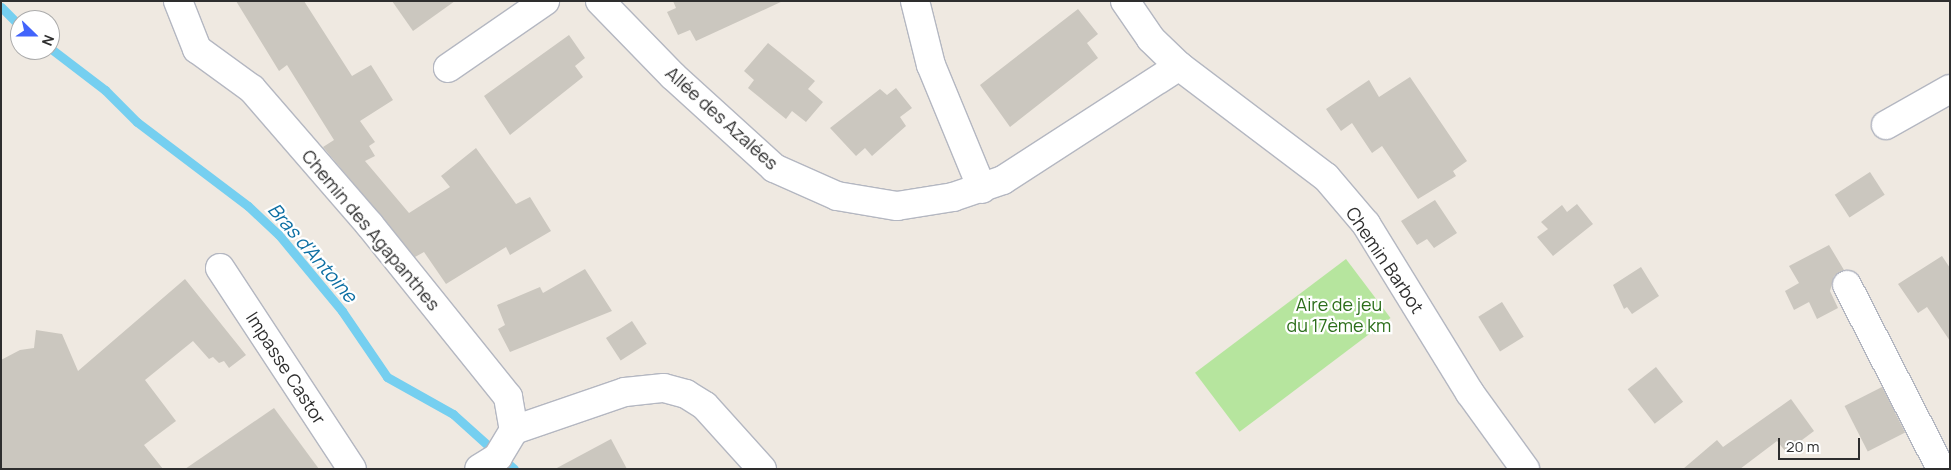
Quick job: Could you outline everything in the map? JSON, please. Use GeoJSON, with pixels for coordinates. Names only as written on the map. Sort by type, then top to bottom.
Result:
{"type":"FeatureCollection","features":[{"type":"Feature","properties":{"kind":"street","name":"Chemin des Agapanthes"},"geometry":{"type":"LineString","coordinates":[[178,1],[197,49],[252,89],[369,224],[508,397],[514,430]]}},
{"type":"Feature","properties":{"kind":"street"},"geometry":{"type":"LineString","coordinates":[[448,68],[545,1]]}},
{"type":"Feature","properties":{"kind":"street","name":"Allée des Azalées"},"geometry":{"type":"LineString","coordinates":[[600,1],[673,76],[774,168],[837,196],[897,206],[982,189],[1002,180],[1179,66]]}},
{"type":"Feature","properties":{"kind":"street"},"geometry":{"type":"LineString","coordinates":[[915,1],[931,65],[982,189]]}},
{"type":"Feature","properties":{"kind":"street","name":"Chemin Barbot"},"geometry":{"type":"LineString","coordinates":[[1125,1],[1152,39],[1179,66],[1326,177],[1366,224],[1470,393],[1524,469]]}},
{"type":"Feature","properties":{"kind":"street"},"geometry":{"type":"LineString","coordinates":[[1886,125],[1950,89]]}},
{"type":"Feature","properties":{"kind":"street","name":"Impasse Castor"},"geometry":{"type":"LineString","coordinates":[[220,268],[352,469]]}},
{"type":"Feature","properties":{"kind":"street"},"geometry":{"type":"LineString","coordinates":[[1848,286],[1940,469]]}},
{"type":"Feature","properties":{"kind":"street"},"geometry":{"type":"LineString","coordinates":[[479,469],[498,457],[514,430],[625,392],[664,388],[686,394],[705,406],[762,469]]}},
{"type":"Feature","properties":{"kind":"green space","name":"Aire de jeu du 17ème km"},"geometry":{"type":"Polygon","coordinates":[[[1346,259],[1391,318],[1240,432],[1195,373],[1346,259]]]}},
{"type":"Feature","properties":{"kind":"building"},"geometry":{"type":"Polygon","coordinates":[[[236,1],[304,1],[352,76],[371,65],[393,100],[360,121],[375,142],[369,146],[375,156],[365,161],[409,213],[450,187],[441,176],[476,148],[516,204],[530,197],[551,231],[510,255],[506,247],[446,284],[424,252],[415,257],[323,147],[334,140],[287,65],[279,71],[236,1]]]}},
{"type":"Feature","properties":{"kind":"building"},"geometry":{"type":"Polygon","coordinates":[[[392,1],[455,1],[413,31],[392,1]]]}},
{"type":"Feature","properties":{"kind":"building"},"geometry":{"type":"Polygon","coordinates":[[[673,1],[783,1],[696,41],[690,30],[678,35],[667,12],[676,8],[673,1]]]}},
{"type":"Feature","properties":{"kind":"building"},"geometry":{"type":"Polygon","coordinates":[[[1078,9],[1098,34],[1087,43],[1098,58],[1010,127],[980,85],[1078,9]]]}},
{"type":"Feature","properties":{"kind":"building"},"geometry":{"type":"Polygon","coordinates":[[[569,35],[585,58],[575,66],[583,77],[510,135],[484,96],[569,35]]]}},
{"type":"Feature","properties":{"kind":"building"},"geometry":{"type":"Polygon","coordinates":[[[768,43],[815,81],[808,89],[823,102],[806,122],[792,111],[786,119],[748,88],[754,80],[744,71],[768,43]]]}},
{"type":"Feature","properties":{"kind":"building"},"geometry":{"type":"Polygon","coordinates":[[[1410,77],[1467,161],[1453,171],[1456,176],[1418,199],[1382,146],[1372,153],[1352,123],[1341,131],[1326,109],[1369,80],[1379,97],[1410,77]]]}},
{"type":"Feature","properties":{"kind":"building"},"geometry":{"type":"Polygon","coordinates":[[[896,88],[912,108],[900,117],[906,126],[872,156],[865,148],[856,156],[830,128],[880,89],[887,95],[896,88]]]}},
{"type":"Feature","properties":{"kind":"building"},"geometry":{"type":"Polygon","coordinates":[[[1870,172],[1885,195],[1849,218],[1835,195],[1870,172]]]}},
{"type":"Feature","properties":{"kind":"building"},"geometry":{"type":"Polygon","coordinates":[[[1435,200],[1457,233],[1434,248],[1427,239],[1417,245],[1401,221],[1435,200]]]}},
{"type":"Feature","properties":{"kind":"building"},"geometry":{"type":"Polygon","coordinates":[[[1577,204],[1593,224],[1553,256],[1537,237],[1548,229],[1541,222],[1562,205],[1567,212],[1577,204]]]}},
{"type":"Feature","properties":{"kind":"building"},"geometry":{"type":"Polygon","coordinates":[[[1829,245],[1844,270],[1834,276],[1830,291],[1838,308],[1817,319],[1809,302],[1794,310],[1785,291],[1799,283],[1789,266],[1829,245]]]}},
{"type":"Feature","properties":{"kind":"building"},"geometry":{"type":"Polygon","coordinates":[[[1942,256],[1950,268],[1950,341],[1927,307],[1918,313],[1898,284],[1942,256]]]}},
{"type":"Feature","properties":{"kind":"building"},"geometry":{"type":"Polygon","coordinates":[[[1641,267],[1659,296],[1632,314],[1627,307],[1624,309],[1613,285],[1641,267]]]}},
{"type":"Feature","properties":{"kind":"building"},"geometry":{"type":"Polygon","coordinates":[[[585,269],[612,311],[510,352],[498,329],[505,325],[497,305],[540,287],[543,293],[585,269]]]}},
{"type":"Feature","properties":{"kind":"building"},"geometry":{"type":"Polygon","coordinates":[[[185,279],[246,355],[229,368],[224,361],[219,363],[213,357],[209,359],[193,341],[145,380],[176,421],[144,445],[163,469],[1,469],[1,360],[20,350],[34,348],[36,330],[62,334],[78,371],[185,279]]]}},
{"type":"Feature","properties":{"kind":"building"},"geometry":{"type":"Polygon","coordinates":[[[1502,302],[1524,337],[1500,352],[1478,317],[1502,302]]]}},
{"type":"Feature","properties":{"kind":"building"},"geometry":{"type":"Polygon","coordinates":[[[632,321],[647,344],[621,361],[606,338],[632,321]]]}},
{"type":"Feature","properties":{"kind":"building"},"geometry":{"type":"Polygon","coordinates":[[[1656,367],[1683,402],[1655,424],[1628,389],[1656,367]]]}},
{"type":"Feature","properties":{"kind":"building"},"geometry":{"type":"Polygon","coordinates":[[[1882,387],[1905,432],[1868,452],[1845,406],[1882,387]]]}},
{"type":"Feature","properties":{"kind":"building"},"geometry":{"type":"Polygon","coordinates":[[[1791,399],[1814,431],[1786,452],[1777,441],[1740,469],[1683,469],[1717,440],[1723,447],[1791,399]]]}},
{"type":"Feature","properties":{"kind":"building"},"geometry":{"type":"Polygon","coordinates":[[[274,408],[319,469],[185,469],[274,408]]]}},
{"type":"Feature","properties":{"kind":"building"},"geometry":{"type":"Polygon","coordinates":[[[611,439],[627,469],[555,469],[611,439]]]}},
{"type":"Feature","properties":{"kind":"waterway","name":"Bras d'Antoine"},"geometry":{"type":"LineString","coordinates":[[1,7],[10,16]]}},
{"type":"Feature","properties":{"kind":"waterway","name":"Bras d'Antoine"},"geometry":{"type":"LineString","coordinates":[[60,56],[105,90],[137,122],[248,206],[279,235],[342,311],[387,377],[453,414],[514,469]]}}]}
